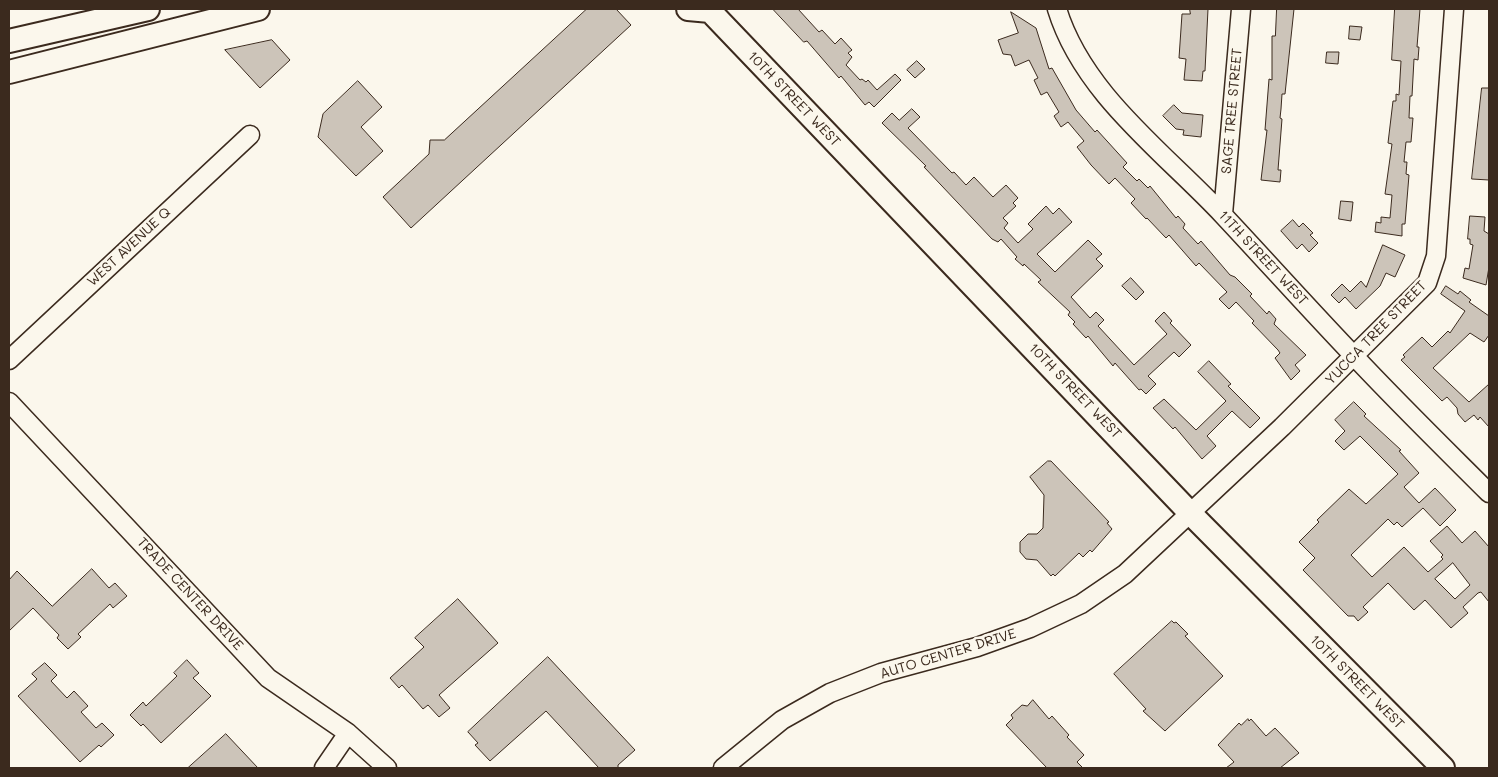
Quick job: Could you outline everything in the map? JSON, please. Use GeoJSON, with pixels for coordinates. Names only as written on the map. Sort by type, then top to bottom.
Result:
{"type":"FeatureCollection","features":[{"type":"Feature","properties":{"kind":"main road"},"geometry":{"type":"LineString","coordinates":[[9,41],[148,9]]}},
{"type":"Feature","properties":{"kind":"main road"},"geometry":{"type":"LineString","coordinates":[[9,72],[258,9]]}},
{"type":"Feature","properties":{"kind":"main road","name":"10TH STREET WEST"},"geometry":{"type":"LineString","coordinates":[[705,9],[1191,514],[1443,768]]}},
{"type":"Feature","properties":{"kind":"street","name":"11TH STREET WEST"},"geometry":{"type":"LineString","coordinates":[[1057,9],[1064,31],[1081,62],[1104,95],[1222,214],[1355,357],[1489,494]]}},
{"type":"Feature","properties":{"kind":"street","name":"SAGE TREE STREET"},"geometry":{"type":"LineString","coordinates":[[1222,214],[1241,9]]}},
{"type":"Feature","properties":{"kind":"street","name":"YUCCA TREE STREET"},"geometry":{"type":"LineString","coordinates":[[1191,514],[1355,357],[1427,283],[1436,256],[1454,9]]}},
{"type":"Feature","properties":{"kind":"street","name":"WEST AVENUE Q"},"geometry":{"type":"LineString","coordinates":[[9,360],[250,135]]}},
{"type":"Feature","properties":{"kind":"street","name":"TRADE CENTER DRIVE"},"geometry":{"type":"LineString","coordinates":[[9,402],[268,678],[348,733],[387,768]]}},
{"type":"Feature","properties":{"kind":"street","name":"AUTO CENTER DRIVE"},"geometry":{"type":"LineString","coordinates":[[723,768],[782,720],[830,693],[881,673],[977,648],[1030,628],[1081,604],[1125,574],[1191,514]]}},
{"type":"Feature","properties":{"kind":"street"},"geometry":{"type":"LineString","coordinates":[[324,768],[348,733]]}},
{"type":"Feature","properties":{"kind":"building"},"geometry":{"type":"Polygon","coordinates":[[[587,9],[616,9],[631,25],[411,228],[383,197],[429,154],[430,140],[444,140],[587,9]]]}},
{"type":"Feature","properties":{"kind":"building"},"geometry":{"type":"Polygon","coordinates":[[[773,9],[798,9],[819,32],[822,30],[835,44],[841,38],[852,50],[848,53],[852,57],[846,65],[860,80],[862,79],[866,82],[868,80],[877,90],[895,74],[901,80],[874,107],[869,102],[865,105],[841,76],[839,78],[807,41],[804,42],[773,9]]]}},
{"type":"Feature","properties":{"kind":"building"},"geometry":{"type":"Polygon","coordinates":[[[1190,9],[1208,9],[1205,71],[1203,71],[1202,81],[1184,80],[1186,59],[1179,58],[1182,14],[1190,14],[1190,9]]]}},
{"type":"Feature","properties":{"kind":"building"},"geometry":{"type":"Polygon","coordinates":[[[1277,9],[1294,9],[1285,94],[1282,94],[1280,118],[1282,119],[1278,170],[1281,170],[1280,182],[1261,180],[1267,130],[1265,130],[1269,79],[1272,80],[1272,36],[1275,36],[1277,9]]]}},
{"type":"Feature","properties":{"kind":"building"},"geometry":{"type":"Polygon","coordinates":[[[1395,9],[1420,9],[1417,47],[1419,47],[1418,60],[1414,59],[1412,96],[1410,96],[1409,118],[1413,118],[1411,142],[1406,142],[1404,162],[1407,162],[1406,174],[1409,175],[1405,224],[1402,224],[1402,236],[1375,232],[1376,222],[1381,223],[1381,217],[1390,218],[1392,195],[1385,194],[1392,144],[1388,143],[1393,101],[1396,101],[1396,94],[1399,95],[1401,61],[1392,60],[1395,9]]]}},
{"type":"Feature","properties":{"kind":"building"},"geometry":{"type":"Polygon","coordinates":[[[1011,12],[1036,28],[1049,69],[1052,68],[1076,110],[1095,132],[1097,130],[1127,163],[1123,167],[1137,181],[1139,179],[1148,188],[1150,186],[1176,218],[1178,216],[1185,224],[1183,228],[1198,244],[1201,241],[1230,275],[1235,277],[1252,294],[1250,296],[1267,314],[1269,311],[1276,319],[1274,324],[1306,355],[1295,365],[1300,371],[1291,380],[1275,358],[1280,353],[1252,323],[1254,321],[1236,302],[1229,309],[1219,299],[1227,292],[1199,263],[1196,266],[1169,235],[1166,238],[1146,219],[1131,203],[1135,199],[1115,178],[1109,184],[1091,165],[1077,147],[1084,141],[1068,122],[1061,127],[1054,116],[1059,112],[1047,92],[1041,95],[1034,80],[1038,78],[1029,60],[1015,66],[1011,55],[1003,54],[998,40],[1018,33],[1011,12]]]}},
{"type":"Feature","properties":{"kind":"building"},"geometry":{"type":"Polygon","coordinates":[[[1350,26],[1362,27],[1360,40],[1349,39],[1350,26]]]}},
{"type":"Feature","properties":{"kind":"building"},"geometry":{"type":"Polygon","coordinates":[[[272,40],[290,60],[260,88],[225,50],[272,40]]]}},
{"type":"Feature","properties":{"kind":"building"},"geometry":{"type":"Polygon","coordinates":[[[1327,52],[1339,52],[1338,64],[1326,63],[1327,52]]]}},
{"type":"Feature","properties":{"kind":"building"},"geometry":{"type":"Polygon","coordinates":[[[917,61],[925,69],[915,78],[907,70],[917,61]]]}},
{"type":"Feature","properties":{"kind":"building"},"geometry":{"type":"Polygon","coordinates":[[[358,81],[382,107],[361,127],[383,151],[356,176],[318,137],[323,114],[358,81]]]}},
{"type":"Feature","properties":{"kind":"building"},"geometry":{"type":"Polygon","coordinates":[[[1482,88],[1489,88],[1489,180],[1472,179],[1482,88]]]}},
{"type":"Feature","properties":{"kind":"building"},"geometry":{"type":"Polygon","coordinates":[[[1174,105],[1182,113],[1203,115],[1201,137],[1183,135],[1184,130],[1176,129],[1163,116],[1174,105]]]}},
{"type":"Feature","properties":{"kind":"building"},"geometry":{"type":"Polygon","coordinates":[[[912,109],[920,117],[908,128],[966,185],[974,177],[993,197],[1006,185],[1018,198],[1013,203],[1016,206],[1003,218],[1008,223],[1004,228],[1018,243],[1033,229],[1028,224],[1046,206],[1053,214],[1059,208],[1072,222],[1037,254],[1055,272],[1088,240],[1102,254],[1096,259],[1103,266],[1071,297],[1090,318],[1096,312],[1104,320],[1098,326],[1134,365],[1167,334],[1155,321],[1164,312],[1172,321],[1170,323],[1191,345],[1179,357],[1174,352],[1148,376],[1156,384],[1146,394],[1141,389],[1139,390],[1115,363],[1113,366],[1088,336],[1086,338],[1073,324],[1075,322],[1068,315],[1070,312],[1038,282],[1041,280],[1024,264],[1023,266],[1015,259],[1017,257],[1001,239],[998,242],[992,239],[924,167],[926,166],[882,123],[892,113],[899,120],[912,109]]]}},
{"type":"Feature","properties":{"kind":"building"},"geometry":{"type":"Polygon","coordinates":[[[1341,201],[1353,202],[1351,221],[1339,219],[1341,201]]]}},
{"type":"Feature","properties":{"kind":"building"},"geometry":{"type":"Polygon","coordinates":[[[1470,216],[1485,217],[1484,231],[1489,234],[1489,267],[1486,285],[1463,278],[1465,268],[1469,269],[1473,245],[1470,244],[1470,239],[1468,239],[1470,216]]]}},
{"type":"Feature","properties":{"kind":"building"},"geometry":{"type":"Polygon","coordinates":[[[1293,220],[1299,227],[1303,223],[1313,233],[1310,235],[1318,243],[1309,252],[1302,244],[1297,249],[1281,231],[1293,220]]]}},
{"type":"Feature","properties":{"kind":"building"},"geometry":{"type":"Polygon","coordinates":[[[1383,245],[1405,255],[1395,277],[1386,273],[1380,286],[1356,309],[1345,297],[1339,303],[1331,295],[1342,284],[1350,292],[1361,281],[1366,287],[1383,245]]]}},
{"type":"Feature","properties":{"kind":"building"},"geometry":{"type":"Polygon","coordinates":[[[1131,278],[1144,292],[1136,300],[1122,286],[1131,278]]]}},
{"type":"Feature","properties":{"kind":"building"},"geometry":{"type":"Polygon","coordinates":[[[1446,286],[1458,294],[1460,291],[1471,300],[1469,302],[1489,316],[1489,335],[1484,342],[1470,333],[1433,368],[1469,402],[1489,384],[1489,427],[1480,417],[1478,420],[1474,415],[1465,422],[1458,414],[1457,408],[1447,397],[1442,401],[1401,360],[1405,357],[1403,355],[1422,337],[1432,347],[1448,331],[1450,333],[1465,311],[1441,294],[1446,286]]]}},
{"type":"Feature","properties":{"kind":"building"},"geometry":{"type":"Polygon","coordinates":[[[1209,361],[1231,384],[1228,386],[1260,418],[1250,428],[1232,411],[1207,436],[1216,446],[1202,459],[1175,427],[1173,429],[1153,408],[1164,399],[1196,430],[1226,401],[1198,372],[1209,361]]]}},
{"type":"Feature","properties":{"kind":"building"},"geometry":{"type":"Polygon","coordinates":[[[1354,402],[1366,414],[1364,416],[1401,450],[1399,451],[1419,473],[1404,487],[1419,503],[1435,488],[1456,510],[1440,526],[1423,508],[1402,527],[1397,522],[1394,525],[1388,519],[1351,555],[1372,577],[1404,547],[1428,572],[1443,559],[1441,557],[1443,555],[1430,541],[1447,526],[1462,543],[1475,531],[1489,547],[1489,602],[1481,592],[1478,593],[1463,607],[1468,613],[1451,628],[1425,600],[1414,610],[1388,583],[1363,607],[1368,612],[1358,621],[1354,616],[1348,616],[1303,570],[1315,558],[1299,542],[1319,522],[1317,520],[1349,489],[1366,504],[1398,474],[1360,436],[1344,450],[1335,441],[1345,431],[1335,420],[1354,402]],[[1453,563],[1435,579],[1455,599],[1470,585],[1453,563]]]}},
{"type":"Feature","properties":{"kind":"building"},"geometry":{"type":"Polygon","coordinates":[[[1048,461],[1051,461],[1095,507],[1109,522],[1107,523],[1112,529],[1092,552],[1090,550],[1083,557],[1079,553],[1055,576],[1053,574],[1051,576],[1037,560],[1026,559],[1020,552],[1020,542],[1028,534],[1037,534],[1043,528],[1044,495],[1030,477],[1048,461]]]}},
{"type":"Feature","properties":{"kind":"building"},"geometry":{"type":"Polygon","coordinates":[[[92,569],[109,588],[115,583],[127,596],[113,608],[110,604],[78,634],[81,637],[68,649],[57,638],[59,635],[33,608],[9,631],[9,580],[17,571],[52,606],[92,569]]]}},
{"type":"Feature","properties":{"kind":"building"},"geometry":{"type":"Polygon","coordinates":[[[458,599],[498,643],[439,695],[450,708],[439,717],[428,705],[423,709],[402,685],[399,688],[390,678],[424,647],[415,638],[458,599]]]}},
{"type":"Feature","properties":{"kind":"building"},"geometry":{"type":"Polygon","coordinates":[[[1172,621],[1176,622],[1188,634],[1185,636],[1223,676],[1165,731],[1143,711],[1146,709],[1114,674],[1172,621]]]}},
{"type":"Feature","properties":{"kind":"building"},"geometry":{"type":"Polygon","coordinates":[[[548,657],[635,750],[618,765],[618,768],[599,768],[546,711],[490,761],[475,745],[478,743],[468,732],[548,657]]]}},
{"type":"Feature","properties":{"kind":"building"},"geometry":{"type":"Polygon","coordinates":[[[187,660],[199,673],[193,678],[211,696],[161,743],[143,724],[141,726],[130,715],[143,702],[146,706],[177,676],[174,673],[187,660]]]}},
{"type":"Feature","properties":{"kind":"building"},"geometry":{"type":"Polygon","coordinates":[[[45,663],[57,675],[51,681],[67,698],[74,691],[88,706],[81,712],[96,728],[102,723],[114,735],[80,762],[18,696],[37,679],[32,674],[45,663]]]}},
{"type":"Feature","properties":{"kind":"building"},"geometry":{"type":"Polygon","coordinates":[[[1033,700],[1049,719],[1052,716],[1069,735],[1067,737],[1084,755],[1077,762],[1083,768],[1047,768],[1006,725],[1013,718],[1011,715],[1022,705],[1027,706],[1033,700]]]}},
{"type":"Feature","properties":{"kind":"building"},"geometry":{"type":"Polygon","coordinates":[[[1248,719],[1249,721],[1251,719],[1266,736],[1275,728],[1299,753],[1280,768],[1226,768],[1234,762],[1218,745],[1239,723],[1241,725],[1248,719]]]}},
{"type":"Feature","properties":{"kind":"building"},"geometry":{"type":"Polygon","coordinates":[[[226,734],[258,768],[188,768],[226,734]]]}}]}
